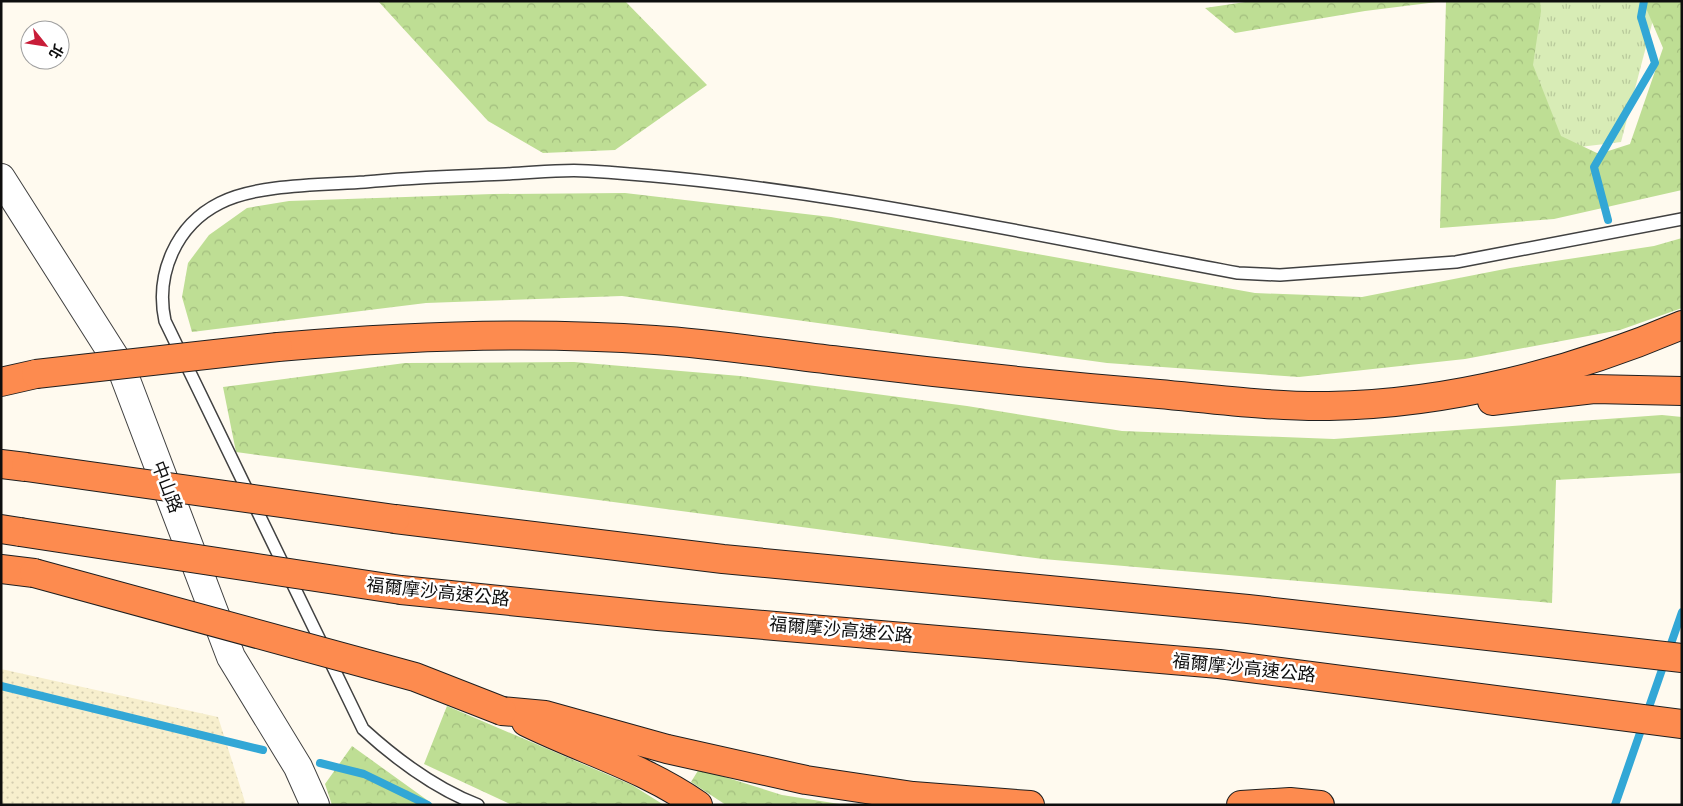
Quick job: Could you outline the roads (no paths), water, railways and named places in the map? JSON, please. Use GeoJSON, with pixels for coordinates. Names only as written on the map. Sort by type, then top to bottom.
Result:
{"type":"FeatureCollection","features":[{"type":"Feature","properties":{"kind":"highway"},"geometry":{"type":"LineString","coordinates":[[1433,398],[1551,370],[1609,352],[1682,325]]}},
{"type":"Feature","properties":{"kind":"highway"},"geometry":{"type":"LineString","coordinates":[[1,382],[36,374],[350,341],[509,336],[656,340],[1005,381],[1221,400],[1329,406],[1433,398],[1494,401],[1544,393],[1594,389],[1682,390]]}},
{"type":"Feature","properties":{"kind":"highway"},"geometry":{"type":"LineString","coordinates":[[14,466],[395,519],[723,559],[1248,609],[1682,658]]}},
{"type":"Feature","properties":{"kind":"highway","name":"福爾摩沙高速公路"},"geometry":{"type":"LineString","coordinates":[[11,531],[401,590],[658,616],[1219,664],[1682,724]]}},
{"type":"Feature","properties":{"kind":"highway"},"geometry":{"type":"LineString","coordinates":[[1,569],[34,574],[415,677],[502,711],[560,739],[643,772],[698,805]]}},
{"type":"Feature","properties":{"kind":"highway"},"geometry":{"type":"LineString","coordinates":[[502,711],[545,715],[667,749],[806,780],[913,796],[1030,805]]}},
{"type":"Feature","properties":{"kind":"highway"},"geometry":{"type":"LineString","coordinates":[[1241,805],[1290,802],[1320,805]]}},
{"type":"Feature","properties":{"kind":"street","name":"中山路"},"geometry":{"type":"LineString","coordinates":[[1,178],[121,367],[231,657],[298,767],[315,805]]}},
{"type":"Feature","properties":{"kind":"lane"},"geometry":{"type":"LineString","coordinates":[[478,805],[444,789],[415,772],[388,752],[363,729],[165,321],[161,300],[162,283],[173,249],[194,221],[221,202],[252,192],[348,183],[585,170],[729,185],[876,206],[1238,273],[1280,275],[1456,262],[1682,219]]}},
{"type":"Feature","properties":{"kind":"waterway"},"geometry":{"type":"LineString","coordinates":[[1608,220],[1594,167],[1655,63],[1641,17],[1644,1]]}},
{"type":"Feature","properties":{"kind":"waterway"},"geometry":{"type":"LineString","coordinates":[[1615,805],[1682,612]]}},
{"type":"Feature","properties":{"kind":"waterway"},"geometry":{"type":"LineString","coordinates":[[1,686],[263,750]]}},
{"type":"Feature","properties":{"kind":"waterway"},"geometry":{"type":"LineString","coordinates":[[320,763],[364,774],[428,805]]}}]}
